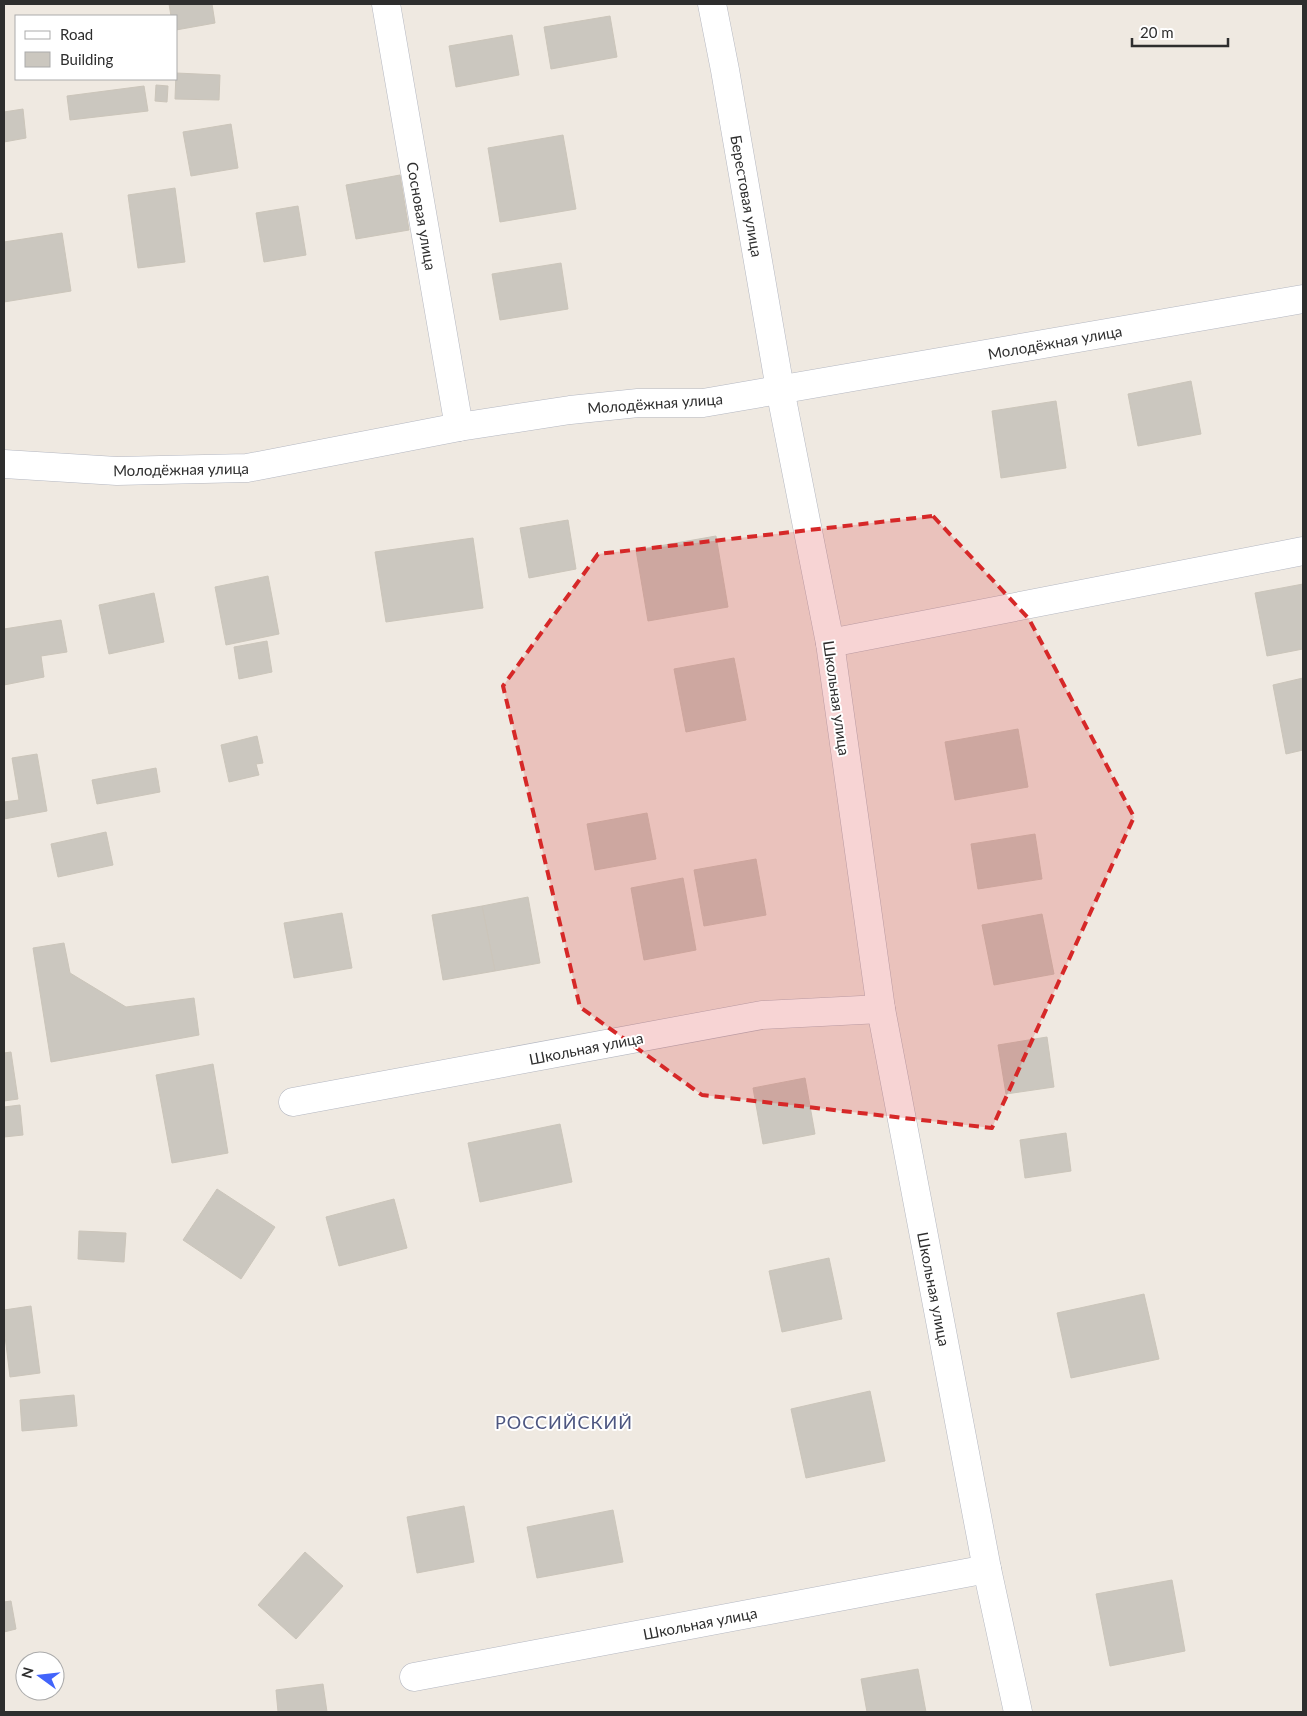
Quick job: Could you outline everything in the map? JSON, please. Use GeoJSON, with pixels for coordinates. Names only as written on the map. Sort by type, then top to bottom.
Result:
{"type":"FeatureCollection","features":[{"type":"Feature","properties":{"kind":"street","name":"Сосновая улица"},"geometry":{"type":"LineString","coordinates":[[386,4],[459,427]]}},
{"type":"Feature","properties":{"kind":"street","name":"Берестовая улица"},"geometry":{"type":"LineString","coordinates":[[712,4],[726,70],[780,388]]}},
{"type":"Feature","properties":{"kind":"street","name":"Молодёжная улица"},"geometry":{"type":"LineString","coordinates":[[4,464],[117,471],[247,468],[459,427],[570,410],[638,403],[703,403],[780,388],[1303,299]]}},
{"type":"Feature","properties":{"kind":"street","name":"Школьная улица"},"geometry":{"type":"LineString","coordinates":[[780,388],[830,643],[881,1009],[987,1569],[1018,1712]]}},
{"type":"Feature","properties":{"kind":"street"},"geometry":{"type":"LineString","coordinates":[[830,643],[1303,551]]}},
{"type":"Feature","properties":{"kind":"street","name":"Школьная улица"},"geometry":{"type":"LineString","coordinates":[[293,1102],[762,1015],[881,1009]]}},
{"type":"Feature","properties":{"kind":"street","name":"Школьная улица"},"geometry":{"type":"LineString","coordinates":[[414,1678],[987,1569]]}},
{"type":"Feature","properties":{"kind":"highlighted area"},"geometry":{"type":"Polygon","coordinates":[[[933,516],[1029,619],[1134,817],[992,1128],[702,1095],[580,1007],[503,686],[598,554],[933,516]]]}},
{"type":"Feature","properties":{"kind":"building"},"geometry":{"type":"Polygon","coordinates":[[[169,4],[212,4],[215,23],[178,30],[178,15],[171,15],[169,4]]]}},
{"type":"Feature","properties":{"kind":"building"},"geometry":{"type":"Polygon","coordinates":[[[610,16],[617,57],[551,69],[544,27],[610,16]]]}},
{"type":"Feature","properties":{"kind":"building"},"geometry":{"type":"Polygon","coordinates":[[[512,35],[519,75],[456,87],[449,46],[512,35]]]}},
{"type":"Feature","properties":{"kind":"building"},"geometry":{"type":"Polygon","coordinates":[[[178,73],[220,75],[219,100],[175,99],[178,73]]]}},
{"type":"Feature","properties":{"kind":"building"},"geometry":{"type":"Polygon","coordinates":[[[156,85],[168,86],[167,102],[155,101],[156,85]]]}},
{"type":"Feature","properties":{"kind":"building"},"geometry":{"type":"Polygon","coordinates":[[[144,86],[148,111],[70,120],[67,96],[144,86]]]}},
{"type":"Feature","properties":{"kind":"building"},"geometry":{"type":"Polygon","coordinates":[[[23,109],[26,138],[4,142],[4,112],[23,109]]]}},
{"type":"Feature","properties":{"kind":"building"},"geometry":{"type":"Polygon","coordinates":[[[231,124],[238,168],[191,176],[183,132],[231,124]]]}},
{"type":"Feature","properties":{"kind":"building"},"geometry":{"type":"Polygon","coordinates":[[[563,135],[576,209],[500,222],[488,148],[563,135]]]}},
{"type":"Feature","properties":{"kind":"building"},"geometry":{"type":"Polygon","coordinates":[[[400,175],[409,230],[356,239],[346,185],[400,175]]]}},
{"type":"Feature","properties":{"kind":"building"},"geometry":{"type":"Polygon","coordinates":[[[175,188],[185,262],[138,268],[128,195],[175,188]]]}},
{"type":"Feature","properties":{"kind":"building"},"geometry":{"type":"Polygon","coordinates":[[[298,206],[306,255],[264,262],[256,213],[298,206]]]}},
{"type":"Feature","properties":{"kind":"building"},"geometry":{"type":"Polygon","coordinates":[[[62,233],[71,291],[4,302],[4,242],[62,233]]]}},
{"type":"Feature","properties":{"kind":"building"},"geometry":{"type":"Polygon","coordinates":[[[561,263],[568,309],[500,320],[492,274],[561,263]]]}},
{"type":"Feature","properties":{"kind":"building"},"geometry":{"type":"Polygon","coordinates":[[[1191,381],[1201,434],[1138,446],[1128,394],[1191,381]]]}},
{"type":"Feature","properties":{"kind":"building"},"geometry":{"type":"Polygon","coordinates":[[[1056,401],[1066,468],[1001,478],[992,411],[1056,401]]]}},
{"type":"Feature","properties":{"kind":"building"},"geometry":{"type":"Polygon","coordinates":[[[568,520],[576,569],[529,578],[520,528],[568,520]]]}},
{"type":"Feature","properties":{"kind":"building"},"geometry":{"type":"Polygon","coordinates":[[[716,536],[728,607],[648,621],[636,550],[716,536]]]}},
{"type":"Feature","properties":{"kind":"building"},"geometry":{"type":"Polygon","coordinates":[[[473,538],[483,608],[386,622],[375,552],[473,538]]]}},
{"type":"Feature","properties":{"kind":"building"},"geometry":{"type":"Polygon","coordinates":[[[268,576],[279,634],[226,645],[215,587],[268,576]]]}},
{"type":"Feature","properties":{"kind":"building"},"geometry":{"type":"Polygon","coordinates":[[[1303,584],[1303,649],[1267,656],[1255,593],[1303,584]]]}},
{"type":"Feature","properties":{"kind":"building"},"geometry":{"type":"Polygon","coordinates":[[[154,593],[164,642],[109,654],[99,605],[154,593]]]}},
{"type":"Feature","properties":{"kind":"building"},"geometry":{"type":"Polygon","coordinates":[[[61,620],[67,652],[41,656],[44,677],[4,685],[4,629],[61,620]]]}},
{"type":"Feature","properties":{"kind":"building"},"geometry":{"type":"Polygon","coordinates":[[[267,641],[272,672],[239,679],[234,647],[267,641]]]}},
{"type":"Feature","properties":{"kind":"building"},"geometry":{"type":"Polygon","coordinates":[[[734,658],[746,720],[686,732],[674,669],[734,658]]]}},
{"type":"Feature","properties":{"kind":"building"},"geometry":{"type":"Polygon","coordinates":[[[1303,678],[1303,750],[1286,754],[1273,685],[1303,678]]]}},
{"type":"Feature","properties":{"kind":"building"},"geometry":{"type":"Polygon","coordinates":[[[1018,729],[1028,787],[955,800],[945,742],[1018,729]]]}},
{"type":"Feature","properties":{"kind":"building"},"geometry":{"type":"Polygon","coordinates":[[[257,736],[263,763],[256,764],[259,775],[229,782],[221,745],[257,736]]]}},
{"type":"Feature","properties":{"kind":"building"},"geometry":{"type":"Polygon","coordinates":[[[37,754],[47,811],[4,819],[4,802],[19,800],[12,758],[37,754]]]}},
{"type":"Feature","properties":{"kind":"building"},"geometry":{"type":"Polygon","coordinates":[[[156,768],[160,792],[97,804],[92,780],[156,768]]]}},
{"type":"Feature","properties":{"kind":"building"},"geometry":{"type":"Polygon","coordinates":[[[647,813],[656,859],[595,870],[587,824],[647,813]]]}},
{"type":"Feature","properties":{"kind":"building"},"geometry":{"type":"Polygon","coordinates":[[[106,832],[113,865],[58,877],[51,844],[106,832]]]}},
{"type":"Feature","properties":{"kind":"building"},"geometry":{"type":"Polygon","coordinates":[[[1035,834],[1042,879],[978,889],[971,844],[1035,834]]]}},
{"type":"Feature","properties":{"kind":"building"},"geometry":{"type":"Polygon","coordinates":[[[756,859],[766,915],[704,926],[694,870],[756,859]]]}},
{"type":"Feature","properties":{"kind":"building"},"geometry":{"type":"Polygon","coordinates":[[[683,878],[696,950],[644,960],[631,888],[683,878]]]}},
{"type":"Feature","properties":{"kind":"building"},"geometry":{"type":"Polygon","coordinates":[[[528,897],[540,963],[495,971],[482,906],[528,897]]]}},
{"type":"Feature","properties":{"kind":"building"},"geometry":{"type":"Polygon","coordinates":[[[482,906],[495,971],[443,980],[432,915],[482,906]]]}},
{"type":"Feature","properties":{"kind":"building"},"geometry":{"type":"Polygon","coordinates":[[[342,913],[352,968],[294,978],[284,923],[342,913]]]}},
{"type":"Feature","properties":{"kind":"building"},"geometry":{"type":"Polygon","coordinates":[[[1042,914],[1054,974],[994,985],[982,925],[1042,914]]]}},
{"type":"Feature","properties":{"kind":"building"},"geometry":{"type":"Polygon","coordinates":[[[64,943],[70,973],[126,1007],[194,998],[199,1035],[51,1062],[33,948],[64,943]]]}},
{"type":"Feature","properties":{"kind":"building"},"geometry":{"type":"Polygon","coordinates":[[[1047,1037],[1054,1087],[1006,1094],[998,1045],[1047,1037]]]}},
{"type":"Feature","properties":{"kind":"building"},"geometry":{"type":"Polygon","coordinates":[[[11,1052],[18,1099],[4,1101],[4,1053],[11,1052]]]}},
{"type":"Feature","properties":{"kind":"building"},"geometry":{"type":"Polygon","coordinates":[[[213,1064],[228,1153],[172,1163],[156,1075],[213,1064]]]}},
{"type":"Feature","properties":{"kind":"building"},"geometry":{"type":"Polygon","coordinates":[[[805,1078],[815,1134],[763,1144],[753,1088],[805,1078]]]}},
{"type":"Feature","properties":{"kind":"building"},"geometry":{"type":"Polygon","coordinates":[[[20,1105],[23,1135],[4,1137],[4,1107],[20,1105]]]}},
{"type":"Feature","properties":{"kind":"building"},"geometry":{"type":"Polygon","coordinates":[[[560,1124],[572,1182],[480,1202],[468,1143],[560,1124]]]}},
{"type":"Feature","properties":{"kind":"building"},"geometry":{"type":"Polygon","coordinates":[[[1066,1133],[1071,1171],[1025,1178],[1020,1140],[1066,1133]]]}},
{"type":"Feature","properties":{"kind":"building"},"geometry":{"type":"Polygon","coordinates":[[[217,1189],[275,1227],[241,1279],[183,1240],[217,1189]]]}},
{"type":"Feature","properties":{"kind":"building"},"geometry":{"type":"Polygon","coordinates":[[[394,1199],[407,1248],[339,1266],[326,1217],[394,1199]]]}},
{"type":"Feature","properties":{"kind":"building"},"geometry":{"type":"Polygon","coordinates":[[[79,1231],[126,1233],[124,1262],[78,1259],[79,1231]]]}},
{"type":"Feature","properties":{"kind":"building"},"geometry":{"type":"Polygon","coordinates":[[[829,1258],[842,1319],[782,1332],[769,1271],[829,1258]]]}},
{"type":"Feature","properties":{"kind":"building"},"geometry":{"type":"Polygon","coordinates":[[[1144,1294],[1159,1359],[1071,1378],[1057,1313],[1144,1294]]]}},
{"type":"Feature","properties":{"kind":"building"},"geometry":{"type":"Polygon","coordinates":[[[31,1306],[40,1373],[10,1377],[4,1328],[4,1310],[31,1306]]]}},
{"type":"Feature","properties":{"kind":"building"},"geometry":{"type":"Polygon","coordinates":[[[870,1391],[885,1461],[806,1478],[791,1409],[870,1391]]]}},
{"type":"Feature","properties":{"kind":"building"},"geometry":{"type":"Polygon","coordinates":[[[74,1395],[77,1426],[22,1431],[20,1400],[74,1395]]]}},
{"type":"Feature","properties":{"kind":"building"},"geometry":{"type":"Polygon","coordinates":[[[464,1506],[474,1562],[417,1573],[407,1517],[464,1506]]]}},
{"type":"Feature","properties":{"kind":"building"},"geometry":{"type":"Polygon","coordinates":[[[613,1510],[623,1562],[537,1578],[527,1527],[613,1510]]]}},
{"type":"Feature","properties":{"kind":"building"},"geometry":{"type":"Polygon","coordinates":[[[305,1552],[343,1586],[296,1639],[258,1605],[305,1552]]]}},
{"type":"Feature","properties":{"kind":"building"},"geometry":{"type":"Polygon","coordinates":[[[1172,1580],[1185,1651],[1110,1666],[1096,1594],[1172,1580]]]}},
{"type":"Feature","properties":{"kind":"building"},"geometry":{"type":"Polygon","coordinates":[[[11,1601],[16,1629],[4,1632],[4,1602],[11,1601]]]}},
{"type":"Feature","properties":{"kind":"building"},"geometry":{"type":"Polygon","coordinates":[[[918,1669],[926,1712],[867,1712],[861,1679],[918,1669]]]}},
{"type":"Feature","properties":{"kind":"building"},"geometry":{"type":"Polygon","coordinates":[[[323,1684],[327,1712],[278,1712],[276,1690],[323,1684]]]}},
{"type":"Feature","properties":{"kind":"district","name":"РОССИЙСКИЙ"},"geometry":{"type":"Point","coordinates":[564,1422]}}]}
